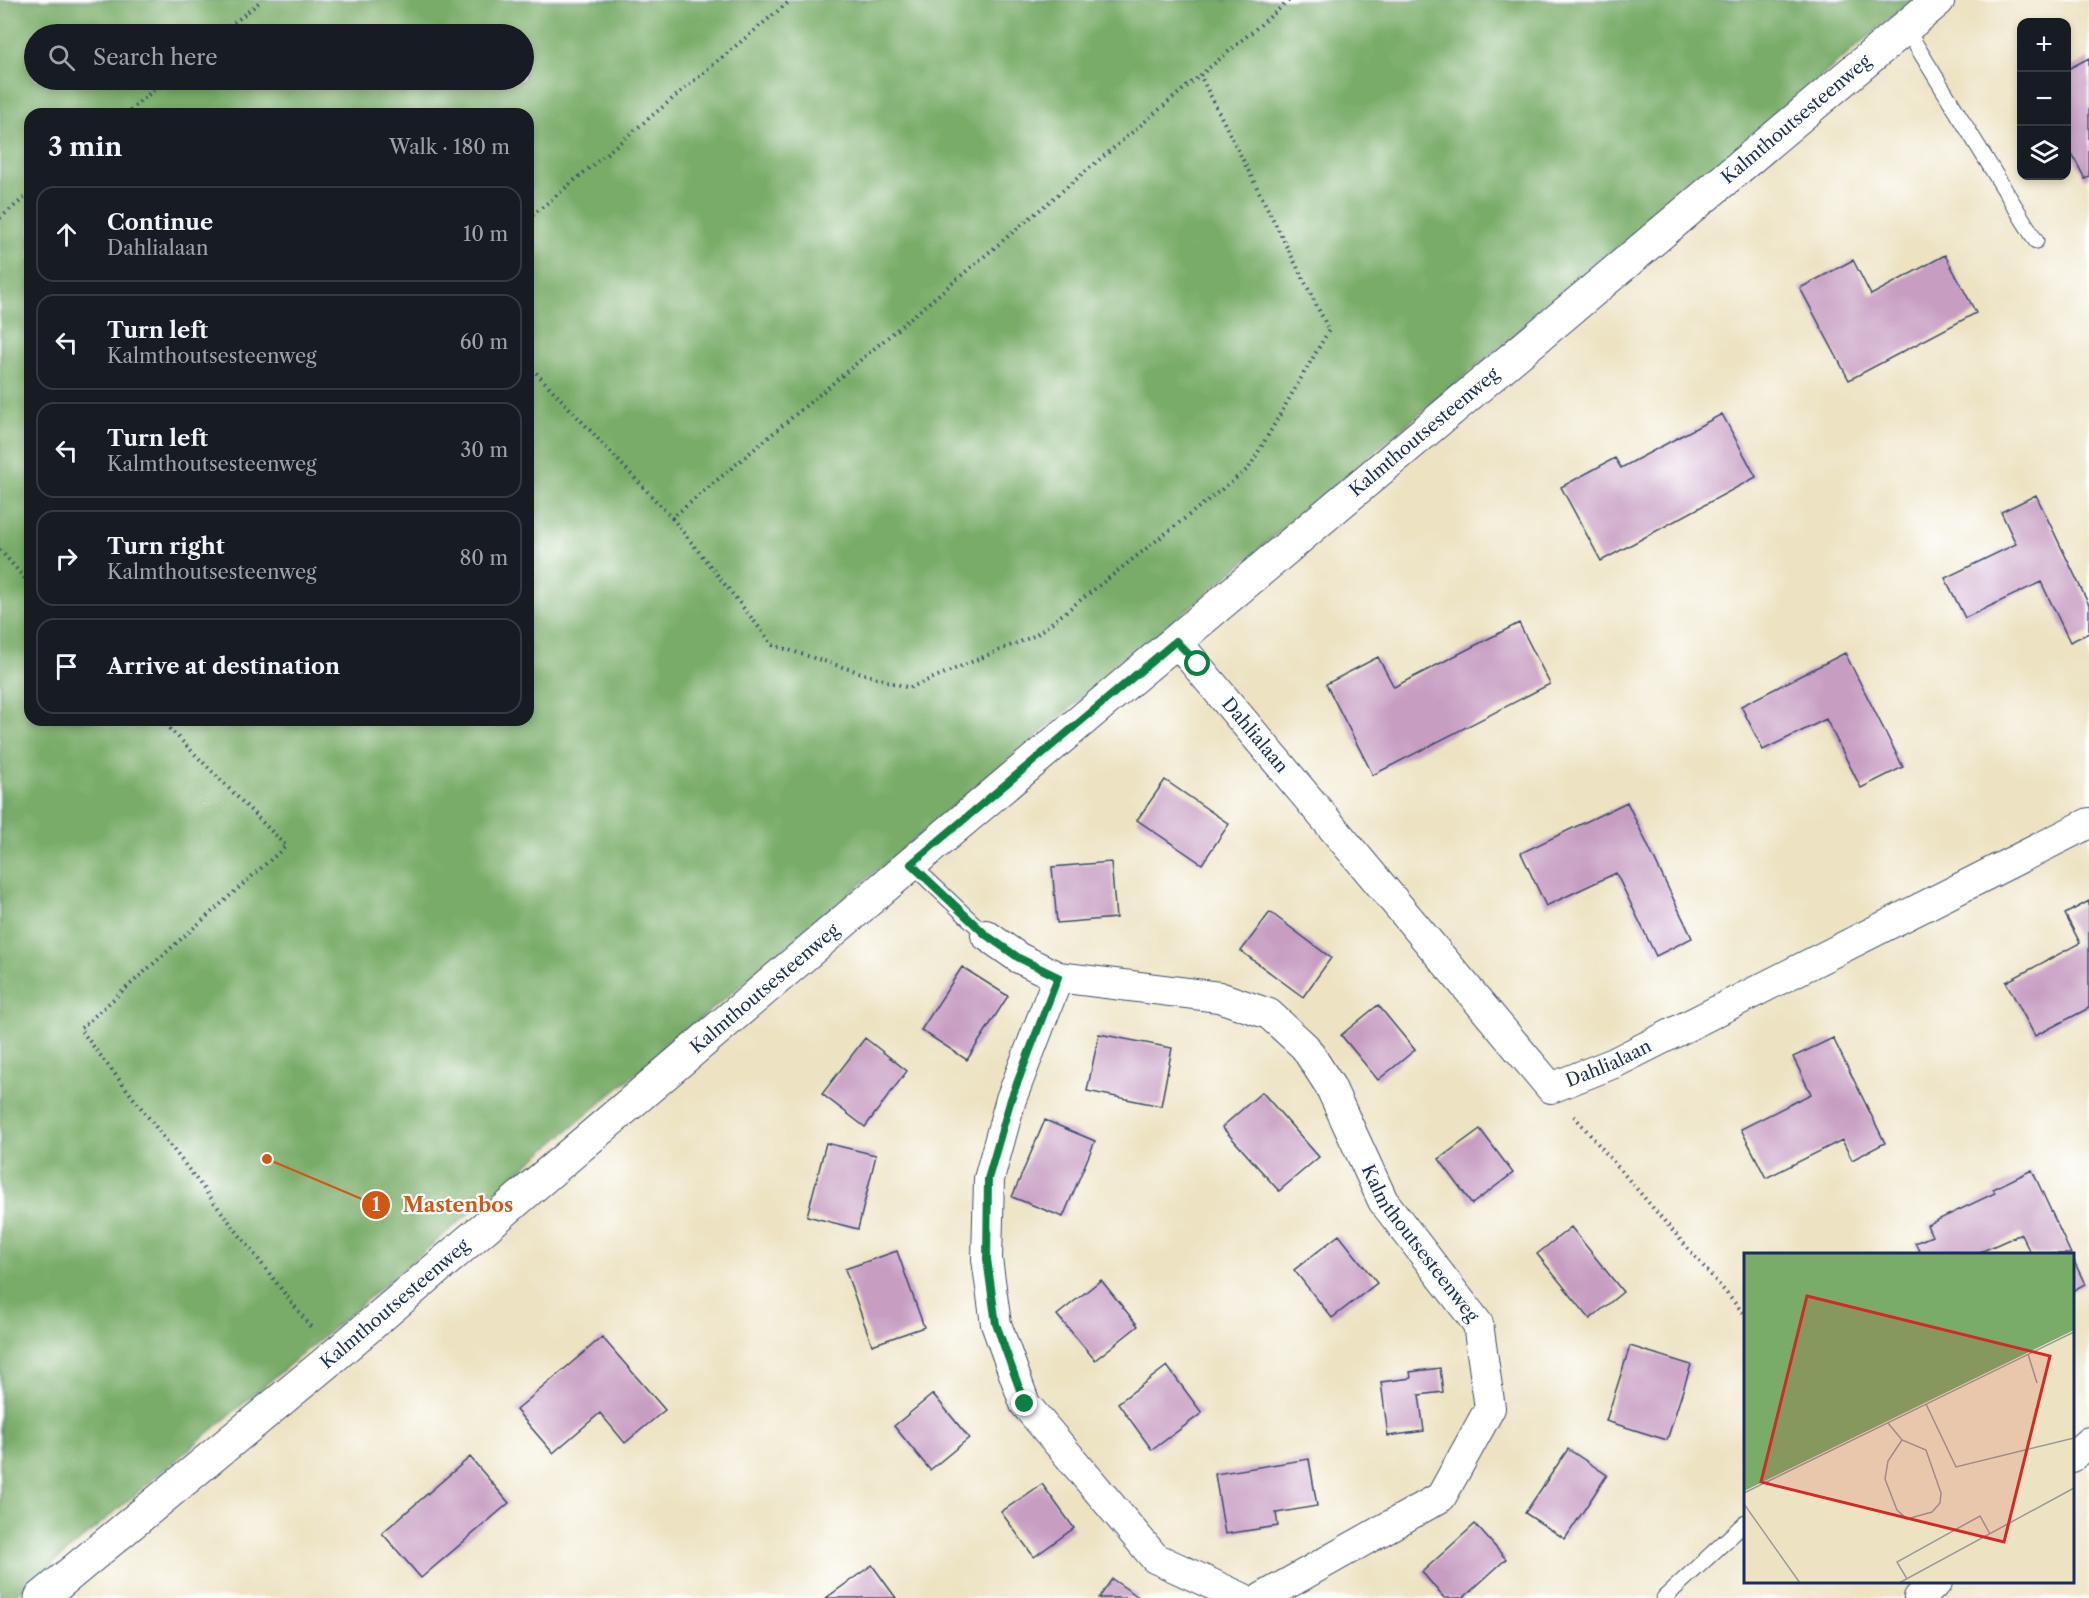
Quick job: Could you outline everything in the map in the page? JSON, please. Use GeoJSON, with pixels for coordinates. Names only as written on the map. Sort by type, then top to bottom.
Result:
{"type":"FeatureCollection","features":[{"type":"Feature","properties":{"kind":"main road","name":"Kalmthoutsesteenweg"},"geometry":{"type":"LineString","coordinates":[[41,1598],[334,1356],[911,864],[1938,0]]}},
{"type":"Feature","properties":{"kind":"street","name":"Dahlialaan"},"geometry":{"type":"LineString","coordinates":[[1176,641],[1551,1088],[1614,1063],[2089,822]]}},
{"type":"Feature","properties":{"kind":"street","name":"Kalmthoutsesteenweg"},"geometry":{"type":"LineString","coordinates":[[986,935],[1019,958],[1058,977],[1219,997],[1269,1014],[1305,1047],[1330,1086],[1383,1201],[1478,1324],[1490,1408],[1441,1497],[1262,1598]]}},
{"type":"Feature","properties":{"kind":"street"},"geometry":{"type":"LineString","coordinates":[[1058,977],[1011,1099],[988,1179],[987,1259],[996,1324],[1025,1404],[1155,1558],[1242,1598]]}},
{"type":"Feature","properties":{"kind":"street"},"geometry":{"type":"LineString","coordinates":[[2074,1456],[2089,1442]]}},
{"type":"Feature","properties":{"kind":"street"},"geometry":{"type":"LineString","coordinates":[[1919,1598],[1935,1583]]}},
{"type":"Feature","properties":{"kind":"lane"},"geometry":{"type":"LineString","coordinates":[[1905,27],[2036,241]]}},
{"type":"Feature","properties":{"kind":"lane","name":"Kalmthoutsesteenweg"},"geometry":{"type":"LineString","coordinates":[[911,864],[986,935]]}},
{"type":"Feature","properties":{"kind":"lane"},"geometry":{"type":"LineString","coordinates":[[1664,1598],[1744,1524]]}},
{"type":"Feature","properties":{"kind":"path"},"geometry":{"type":"LineString","coordinates":[[232,24],[262,0]]}},
{"type":"Feature","properties":{"kind":"path"},"geometry":{"type":"LineString","coordinates":[[534,214],[791,0]]}},
{"type":"Feature","properties":{"kind":"path"},"geometry":{"type":"LineString","coordinates":[[672,518],[1290,0]]}},
{"type":"Feature","properties":{"kind":"path"},"geometry":{"type":"LineString","coordinates":[[534,370],[672,518],[773,645],[909,688],[1036,635],[1249,468],[1329,330],[1200,75]]}},
{"type":"Feature","properties":{"kind":"path"},"geometry":{"type":"LineString","coordinates":[[132,108],[154,90]]}},
{"type":"Feature","properties":{"kind":"path"},"geometry":{"type":"LineString","coordinates":[[0,218],[24,198]]}},
{"type":"Feature","properties":{"kind":"path"},"geometry":{"type":"LineString","coordinates":[[0,550],[24,577]]}},
{"type":"Feature","properties":{"kind":"path"},"geometry":{"type":"LineString","coordinates":[[167,726],[286,846],[80,1029],[334,1356]]}},
{"type":"Feature","properties":{"kind":"path"},"geometry":{"type":"LineString","coordinates":[[1551,1088],[1744,1314]]}},
{"type":"Feature","properties":{"kind":"green space"},"geometry":{"type":"Polygon","coordinates":[[[0,0],[1912,0],[12,1598],[0,1598],[0,0]]]}},
{"type":"Feature","properties":{"kind":"building"},"geometry":{"type":"Polygon","coordinates":[[[2089,58],[2089,176],[2085,179],[2071,152],[2071,67],[2089,58]]]}},
{"type":"Feature","properties":{"kind":"building"},"geometry":{"type":"Polygon","coordinates":[[[1945,255],[1976,313],[1849,380],[1800,288],[1853,260],[1871,295],[1945,255]]]}},
{"type":"Feature","properties":{"kind":"building"},"geometry":{"type":"Polygon","coordinates":[[[1722,414],[1756,477],[1601,561],[1561,487],[1615,458],[1621,468],[1722,414]]]}},
{"type":"Feature","properties":{"kind":"building"},"geometry":{"type":"Polygon","coordinates":[[[2036,495],[2089,605],[2089,633],[2070,642],[2041,582],[1965,618],[1945,578],[2016,544],[2001,512],[2036,495]]]}},
{"type":"Feature","properties":{"kind":"building"},"geometry":{"type":"Polygon","coordinates":[[[1519,623],[1550,684],[1373,775],[1326,684],[1378,657],[1394,687],[1519,623]]]}},
{"type":"Feature","properties":{"kind":"building"},"geometry":{"type":"Polygon","coordinates":[[[1845,653],[1903,767],[1861,788],[1826,719],[1763,750],[1741,706],[1845,653]]]}},
{"type":"Feature","properties":{"kind":"building"},"geometry":{"type":"Polygon","coordinates":[[[1165,780],[1229,824],[1202,864],[1137,820],[1165,780]]]}},
{"type":"Feature","properties":{"kind":"building"},"geometry":{"type":"Polygon","coordinates":[[[1627,802],[1692,938],[1656,956],[1616,873],[1546,906],[1521,853],[1627,802]]]}},
{"type":"Feature","properties":{"kind":"building"},"geometry":{"type":"Polygon","coordinates":[[[1111,862],[1116,918],[1057,923],[1052,867],[1111,862]]]}},
{"type":"Feature","properties":{"kind":"building"},"geometry":{"type":"Polygon","coordinates":[[[2089,901],[2089,1008],[2035,1036],[2006,982],[2080,943],[2065,914],[2089,901]]]}},
{"type":"Feature","properties":{"kind":"building"},"geometry":{"type":"Polygon","coordinates":[[[1270,912],[1331,958],[1303,997],[1241,951],[1270,912]]]}},
{"type":"Feature","properties":{"kind":"building"},"geometry":{"type":"Polygon","coordinates":[[[962,967],[1008,996],[967,1060],[921,1030],[962,967]]]}},
{"type":"Feature","properties":{"kind":"building"},"geometry":{"type":"Polygon","coordinates":[[[1378,1005],[1415,1050],[1378,1080],[1341,1035],[1378,1005]]]}},
{"type":"Feature","properties":{"kind":"building"},"geometry":{"type":"Polygon","coordinates":[[[1099,1034],[1172,1048],[1161,1106],[1087,1091],[1099,1034]]]}},
{"type":"Feature","properties":{"kind":"building"},"geometry":{"type":"Polygon","coordinates":[[[865,1038],[907,1071],[865,1127],[822,1094],[865,1038]]]}},
{"type":"Feature","properties":{"kind":"building"},"geometry":{"type":"Polygon","coordinates":[[[1833,1038],[1885,1143],[1852,1160],[1842,1140],[1766,1178],[1741,1129],[1811,1094],[1793,1057],[1833,1038]]]}},
{"type":"Feature","properties":{"kind":"building"},"geometry":{"type":"Polygon","coordinates":[[[1262,1092],[1319,1157],[1279,1191],[1222,1127],[1262,1092]]]}},
{"type":"Feature","properties":{"kind":"building"},"geometry":{"type":"Polygon","coordinates":[[[1045,1120],[1095,1141],[1063,1217],[1012,1197],[1045,1120]]]}},
{"type":"Feature","properties":{"kind":"building"},"geometry":{"type":"Polygon","coordinates":[[[1480,1129],[1513,1173],[1472,1204],[1439,1159],[1480,1129]]]}},
{"type":"Feature","properties":{"kind":"building"},"geometry":{"type":"Polygon","coordinates":[[[826,1143],[876,1155],[858,1229],[807,1216],[826,1143]]]}},
{"type":"Feature","properties":{"kind":"building"},"geometry":{"type":"Polygon","coordinates":[[[2032,1170],[2071,1253],[2030,1253],[2021,1234],[1978,1253],[1920,1253],[1915,1243],[1932,1236],[1927,1225],[1995,1193],[1993,1189],[2032,1170]]]}},
{"type":"Feature","properties":{"kind":"building"},"geometry":{"type":"Polygon","coordinates":[[[1571,1227],[1623,1292],[1590,1319],[1537,1254],[1571,1227]]]}},
{"type":"Feature","properties":{"kind":"building"},"geometry":{"type":"Polygon","coordinates":[[[1339,1235],[1377,1283],[1332,1318],[1294,1270],[1339,1235]]]}},
{"type":"Feature","properties":{"kind":"building"},"geometry":{"type":"Polygon","coordinates":[[[897,1251],[924,1327],[872,1345],[845,1269],[897,1251]]]}},
{"type":"Feature","properties":{"kind":"building"},"geometry":{"type":"Polygon","coordinates":[[[2074,1261],[2085,1284],[2074,1290],[2074,1261]]]}},
{"type":"Feature","properties":{"kind":"building"},"geometry":{"type":"Polygon","coordinates":[[[1101,1280],[1138,1326],[1095,1360],[1057,1315],[1101,1280]]]}},
{"type":"Feature","properties":{"kind":"building"},"geometry":{"type":"Polygon","coordinates":[[[602,1337],[665,1410],[625,1443],[600,1413],[553,1453],[516,1410],[602,1337]]]}},
{"type":"Feature","properties":{"kind":"building"},"geometry":{"type":"Polygon","coordinates":[[[1630,1346],[1691,1365],[1667,1440],[1606,1421],[1630,1346]]]}},
{"type":"Feature","properties":{"kind":"building"},"geometry":{"type":"Polygon","coordinates":[[[1167,1366],[1202,1413],[1152,1450],[1118,1403],[1167,1366]]]}},
{"type":"Feature","properties":{"kind":"building"},"geometry":{"type":"Polygon","coordinates":[[[1440,1368],[1443,1392],[1419,1395],[1424,1431],[1388,1436],[1381,1382],[1411,1378],[1410,1372],[1440,1368]]]}},
{"type":"Feature","properties":{"kind":"building"},"geometry":{"type":"Polygon","coordinates":[[[933,1394],[969,1438],[930,1470],[894,1426],[933,1394]]]}},
{"type":"Feature","properties":{"kind":"building"},"geometry":{"type":"Polygon","coordinates":[[[1568,1449],[1607,1475],[1565,1539],[1525,1513],[1568,1449]]]}},
{"type":"Feature","properties":{"kind":"building"},"geometry":{"type":"Polygon","coordinates":[[[470,1457],[509,1503],[421,1578],[382,1533],[470,1457]]]}},
{"type":"Feature","properties":{"kind":"building"},"geometry":{"type":"Polygon","coordinates":[[[1309,1459],[1317,1506],[1276,1513],[1278,1526],[1225,1534],[1215,1474],[1309,1459]]]}},
{"type":"Feature","properties":{"kind":"building"},"geometry":{"type":"Polygon","coordinates":[[[1042,1484],[1074,1528],[1034,1557],[1001,1512],[1042,1484]]]}},
{"type":"Feature","properties":{"kind":"building"},"geometry":{"type":"Polygon","coordinates":[[[1475,1524],[1506,1559],[1463,1598],[1444,1598],[1422,1572],[1475,1524]]]}},
{"type":"Feature","properties":{"kind":"building"},"geometry":{"type":"Polygon","coordinates":[[[872,1565],[896,1598],[826,1598],[872,1565]]]}},
{"type":"Feature","properties":{"kind":"building"},"geometry":{"type":"Polygon","coordinates":[[[1112,1579],[1140,1598],[1099,1598],[1112,1579]]]}},
{"type":"Feature","properties":{"kind":"place","name":"Mastenbos"},"geometry":{"type":"Point","coordinates":[267,1159]}},
{"type":"Feature","properties":{"kind":"route"},"geometry":{"type":"LineString","coordinates":[[1025,1404],[996,1324],[987,1259],[988,1179],[1011,1099],[1058,977],[1019,958],[986,935],[911,864],[1176,641],[1198,664]]}}]}
